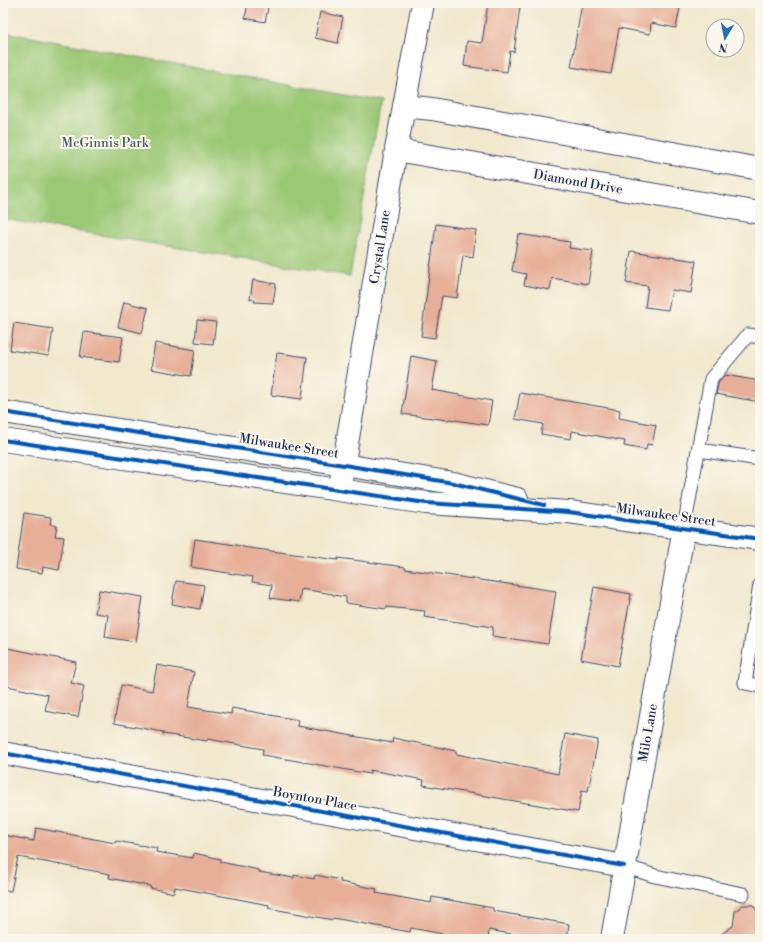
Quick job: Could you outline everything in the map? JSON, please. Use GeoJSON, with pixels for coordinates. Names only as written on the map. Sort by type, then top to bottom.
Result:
{"type":"FeatureCollection","features":[{"type":"Feature","properties":{"kind":"street","name":"Crystal Lane"},"geometry":{"type":"LineString","coordinates":[[340,491],[396,150],[424,3]]}},
{"type":"Feature","properties":{"kind":"street"},"geometry":{"type":"LineString","coordinates":[[404,106],[760,169]]}},
{"type":"Feature","properties":{"kind":"street","name":"Diamond Drive"},"geometry":{"type":"LineString","coordinates":[[396,150],[760,213]]}},
{"type":"Feature","properties":{"kind":"street","name":"Milwaukee Street"},"geometry":{"type":"LineString","coordinates":[[3,412],[453,483],[569,512]]}},
{"type":"Feature","properties":{"kind":"street","name":"Milwaukee Street"},"geometry":{"type":"LineString","coordinates":[[3,440],[426,504],[569,512],[760,540]]}},
{"type":"Feature","properties":{"kind":"street","name":"Milo Lane"},"geometry":{"type":"LineString","coordinates":[[612,939],[684,528]]}},
{"type":"Feature","properties":{"kind":"street","name":"Boynton Place"},"geometry":{"type":"LineString","coordinates":[[3,753],[624,866]]}},
{"type":"Feature","properties":{"kind":"lane"},"geometry":{"type":"LineString","coordinates":[[684,528],[711,379],[748,335],[760,336]]}},
{"type":"Feature","properties":{"kind":"lane"},"geometry":{"type":"LineString","coordinates":[[699,450],[760,459]]}},
{"type":"Feature","properties":{"kind":"lane"},"geometry":{"type":"LineString","coordinates":[[760,585],[756,633],[745,683],[760,686]]}},
{"type":"Feature","properties":{"kind":"lane"},"geometry":{"type":"LineString","coordinates":[[624,866],[655,876],[743,894]]}},
{"type":"Feature","properties":{"kind":"green space","name":"McGinnis Park"},"geometry":{"type":"Polygon","coordinates":[[[3,32],[381,102],[350,276],[3,219],[3,32]]]}},
{"type":"Feature","properties":{"kind":"building"},"geometry":{"type":"Polygon","coordinates":[[[248,3],[269,3],[265,22],[245,18],[248,3]]]}},
{"type":"Feature","properties":{"kind":"building"},"geometry":{"type":"Polygon","coordinates":[[[488,3],[520,7],[514,52],[510,51],[507,72],[464,66],[467,41],[482,43],[488,3]]]}},
{"type":"Feature","properties":{"kind":"building"},"geometry":{"type":"Polygon","coordinates":[[[582,3],[681,3],[676,28],[651,23],[650,34],[619,28],[611,74],[571,67],[582,3]]]}},
{"type":"Feature","properties":{"kind":"building"},"geometry":{"type":"Polygon","coordinates":[[[320,12],[343,17],[338,43],[315,38],[320,12]]]}},
{"type":"Feature","properties":{"kind":"building"},"geometry":{"type":"Polygon","coordinates":[[[436,224],[476,230],[473,257],[463,255],[457,298],[442,296],[435,338],[421,336],[436,224]]]}},
{"type":"Feature","properties":{"kind":"building"},"geometry":{"type":"Polygon","coordinates":[[[518,234],[570,242],[569,248],[593,251],[588,284],[552,278],[550,290],[524,285],[526,274],[512,271],[518,234]]]}},
{"type":"Feature","properties":{"kind":"building"},"geometry":{"type":"Polygon","coordinates":[[[631,251],[696,261],[691,293],[672,290],[668,310],[645,307],[648,286],[626,283],[631,251]]]}},
{"type":"Feature","properties":{"kind":"building"},"geometry":{"type":"Polygon","coordinates":[[[253,280],[276,284],[273,303],[254,302],[255,300],[250,299],[253,280]]]}},
{"type":"Feature","properties":{"kind":"building"},"geometry":{"type":"Polygon","coordinates":[[[124,302],[148,308],[142,333],[118,327],[124,302]]]}},
{"type":"Feature","properties":{"kind":"building"},"geometry":{"type":"Polygon","coordinates":[[[197,320],[216,322],[213,344],[195,342],[197,320]]]}},
{"type":"Feature","properties":{"kind":"building"},"geometry":{"type":"Polygon","coordinates":[[[14,323],[53,329],[49,356],[10,350],[14,323]]]}},
{"type":"Feature","properties":{"kind":"building"},"geometry":{"type":"Polygon","coordinates":[[[84,332],[123,337],[119,362],[80,357],[84,332]]]}},
{"type":"Feature","properties":{"kind":"building"},"geometry":{"type":"Polygon","coordinates":[[[155,343],[195,350],[191,376],[151,369],[155,343]]]}},
{"type":"Feature","properties":{"kind":"building"},"geometry":{"type":"Polygon","coordinates":[[[277,353],[307,357],[302,399],[271,395],[277,353]]]}},
{"type":"Feature","properties":{"kind":"building"},"geometry":{"type":"Polygon","coordinates":[[[411,356],[437,361],[432,390],[492,401],[488,425],[402,414],[411,356]]]}},
{"type":"Feature","properties":{"kind":"building"},"geometry":{"type":"Polygon","coordinates":[[[725,375],[760,381],[760,402],[716,394],[718,384],[725,375]]]}},
{"type":"Feature","properties":{"kind":"building"},"geometry":{"type":"Polygon","coordinates":[[[520,393],[620,410],[619,418],[656,425],[652,445],[647,444],[646,450],[624,446],[625,441],[572,431],[571,439],[541,434],[543,424],[515,419],[520,393]]]}},
{"type":"Feature","properties":{"kind":"building"},"geometry":{"type":"Polygon","coordinates":[[[24,513],[51,517],[50,524],[57,526],[55,536],[64,537],[59,570],[43,567],[42,573],[16,569],[24,513]]]}},
{"type":"Feature","properties":{"kind":"building"},"geometry":{"type":"Polygon","coordinates":[[[195,539],[338,560],[338,558],[405,567],[405,569],[556,591],[548,644],[492,636],[493,627],[424,617],[425,611],[387,607],[386,609],[346,603],[346,597],[333,594],[301,589],[299,602],[270,598],[272,585],[252,582],[253,577],[191,567],[195,539]]]}},
{"type":"Feature","properties":{"kind":"building"},"geometry":{"type":"Polygon","coordinates":[[[176,581],[204,585],[200,609],[172,604],[176,581]]]}},
{"type":"Feature","properties":{"kind":"building"},"geometry":{"type":"Polygon","coordinates":[[[594,587],[631,594],[618,666],[581,659],[594,587]]]}},
{"type":"Feature","properties":{"kind":"building"},"geometry":{"type":"Polygon","coordinates":[[[99,590],[143,597],[136,642],[105,637],[108,615],[95,613],[99,590]]]}},
{"type":"Feature","properties":{"kind":"building"},"geometry":{"type":"Polygon","coordinates":[[[3,647],[76,662],[71,683],[84,686],[78,717],[45,711],[48,695],[3,685],[3,647]]]}},
{"type":"Feature","properties":{"kind":"building"},"geometry":{"type":"Polygon","coordinates":[[[157,665],[194,672],[188,707],[231,714],[232,708],[298,720],[297,726],[392,743],[393,738],[456,751],[456,754],[558,774],[565,734],[598,740],[588,791],[582,790],[578,812],[423,785],[424,780],[370,770],[370,774],[262,755],[263,749],[208,739],[207,741],[163,734],[163,732],[114,723],[121,685],[152,691],[157,665]]]}},
{"type":"Feature","properties":{"kind":"building"},"geometry":{"type":"Polygon","coordinates":[[[36,828],[115,843],[116,841],[157,848],[156,852],[193,858],[194,853],[220,859],[220,862],[259,870],[259,872],[294,878],[294,875],[314,879],[315,875],[341,880],[340,882],[377,889],[376,893],[431,903],[432,897],[493,908],[493,911],[569,924],[567,939],[526,939],[527,937],[489,930],[488,939],[470,939],[411,928],[410,932],[268,908],[269,905],[175,887],[174,893],[150,888],[150,886],[109,878],[110,874],[18,857],[11,891],[3,890],[3,835],[34,841],[36,828]]]}},
{"type":"Feature","properties":{"kind":"building"},"geometry":{"type":"Polygon","coordinates":[[[743,905],[753,905],[760,916],[760,939],[714,939],[733,926],[735,911],[743,905]]]}},
{"type":"Feature","properties":{"kind":"cycle path"},"geometry":{"type":"LineString","coordinates":[[3,412],[453,483],[544,505]]}},
{"type":"Feature","properties":{"kind":"cycle path"},"geometry":{"type":"LineString","coordinates":[[3,440],[426,503],[569,512],[760,539]]}},
{"type":"Feature","properties":{"kind":"cycle path"},"geometry":{"type":"LineString","coordinates":[[3,753],[624,866]]}}]}
